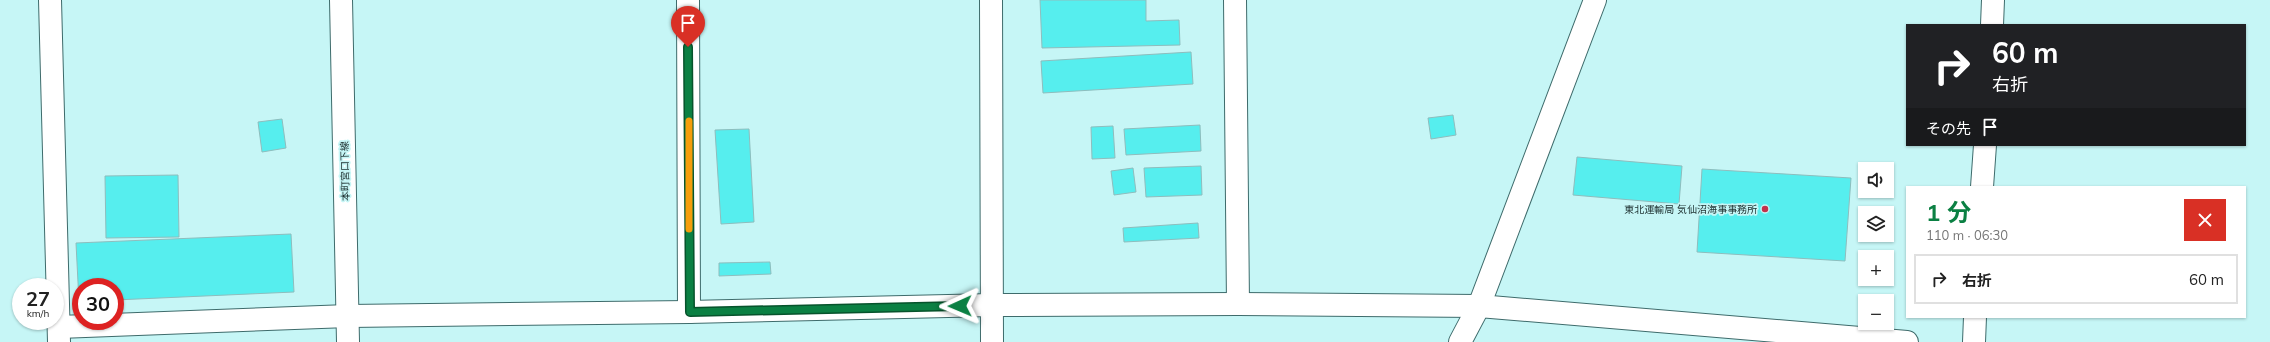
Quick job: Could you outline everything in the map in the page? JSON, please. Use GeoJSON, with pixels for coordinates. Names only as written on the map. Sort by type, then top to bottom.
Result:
{"type":"FeatureCollection","features":[{"type":"Feature","properties":{"kind":"street"},"geometry":{"type":"LineString","coordinates":[[50,0],[59,335],[348,316],[690,312],[992,305],[1238,304],[1479,306],[1907,342]]}},
{"type":"Feature","properties":{"kind":"street","name":"本町宮口下線"},"geometry":{"type":"LineString","coordinates":[[341,0],[348,342]]}},
{"type":"Feature","properties":{"kind":"street"},"geometry":{"type":"LineString","coordinates":[[688,0],[690,312]]}},
{"type":"Feature","properties":{"kind":"street"},"geometry":{"type":"LineString","coordinates":[[991,0],[992,342]]}},
{"type":"Feature","properties":{"kind":"street"},"geometry":{"type":"LineString","coordinates":[[1235,0],[1238,304]]}},
{"type":"Feature","properties":{"kind":"street"},"geometry":{"type":"LineString","coordinates":[[1460,342],[1479,306],[1595,0]]}},
{"type":"Feature","properties":{"kind":"street"},"geometry":{"type":"LineString","coordinates":[[1992,24],[1993,0]]}},
{"type":"Feature","properties":{"kind":"street"},"geometry":{"type":"LineString","coordinates":[[1982,186],[1985,146]]}},
{"type":"Feature","properties":{"kind":"street"},"geometry":{"type":"LineString","coordinates":[[1974,342],[1975,318]]}},
{"type":"Feature","properties":{"kind":"building"},"geometry":{"type":"Polygon","coordinates":[[[1040,0],[1146,0],[1146,21],[1179,20],[1180,45],[1042,48],[1040,0]]]}},
{"type":"Feature","properties":{"kind":"building"},"geometry":{"type":"Polygon","coordinates":[[[1191,52],[1193,84],[1043,93],[1041,61],[1191,52]]]}},
{"type":"Feature","properties":{"kind":"building"},"geometry":{"type":"Polygon","coordinates":[[[1453,115],[1456,135],[1431,139],[1428,118],[1453,115]]]}},
{"type":"Feature","properties":{"kind":"building"},"geometry":{"type":"Polygon","coordinates":[[[282,119],[286,148],[262,152],[258,122],[282,119]]]}},
{"type":"Feature","properties":{"kind":"building"},"geometry":{"type":"Polygon","coordinates":[[[1200,125],[1201,151],[1126,155],[1124,129],[1200,125]]]}},
{"type":"Feature","properties":{"kind":"building"},"geometry":{"type":"Polygon","coordinates":[[[1113,126],[1115,158],[1092,159],[1091,127],[1113,126]]]}},
{"type":"Feature","properties":{"kind":"building"},"geometry":{"type":"Polygon","coordinates":[[[749,129],[754,222],[721,224],[715,130],[749,129]]]}},
{"type":"Feature","properties":{"kind":"building"},"geometry":{"type":"Polygon","coordinates":[[[1577,157],[1682,166],[1679,204],[1573,195],[1577,157]]]}},
{"type":"Feature","properties":{"kind":"building"},"geometry":{"type":"Polygon","coordinates":[[[1201,166],[1202,195],[1146,197],[1144,168],[1201,166]]]}},
{"type":"Feature","properties":{"kind":"building"},"geometry":{"type":"Polygon","coordinates":[[[1133,168],[1136,192],[1114,195],[1111,171],[1133,168]]]}},
{"type":"Feature","properties":{"kind":"building"},"geometry":{"type":"Polygon","coordinates":[[[1702,169],[1851,178],[1845,261],[1697,252],[1702,169]]]}},
{"type":"Feature","properties":{"kind":"building"},"geometry":{"type":"Polygon","coordinates":[[[178,175],[179,237],[106,238],[105,176],[178,175]]]}},
{"type":"Feature","properties":{"kind":"building"},"geometry":{"type":"Polygon","coordinates":[[[1198,223],[1199,238],[1124,242],[1123,228],[1198,223]]]}},
{"type":"Feature","properties":{"kind":"building"},"geometry":{"type":"Polygon","coordinates":[[[291,234],[294,292],[124,300],[124,278],[78,278],[76,243],[291,234]]]}},
{"type":"Feature","properties":{"kind":"building"},"geometry":{"type":"Polygon","coordinates":[[[770,262],[771,274],[719,276],[719,263],[770,262]]]}},
{"type":"Feature","properties":{"kind":"slow traffic"},"geometry":{"type":"LineString","coordinates":[[689,121],[689,229]]}},
{"type":"Feature","properties":{"kind":"place","name":"東北運輸局 気仙沼海事事務所"},"geometry":{"type":"Point","coordinates":[1765,209]}},
{"type":"Feature","properties":{"kind":"route"},"geometry":{"type":"LineString","coordinates":[[688,47],[690,312],[960,306]]}}]}
